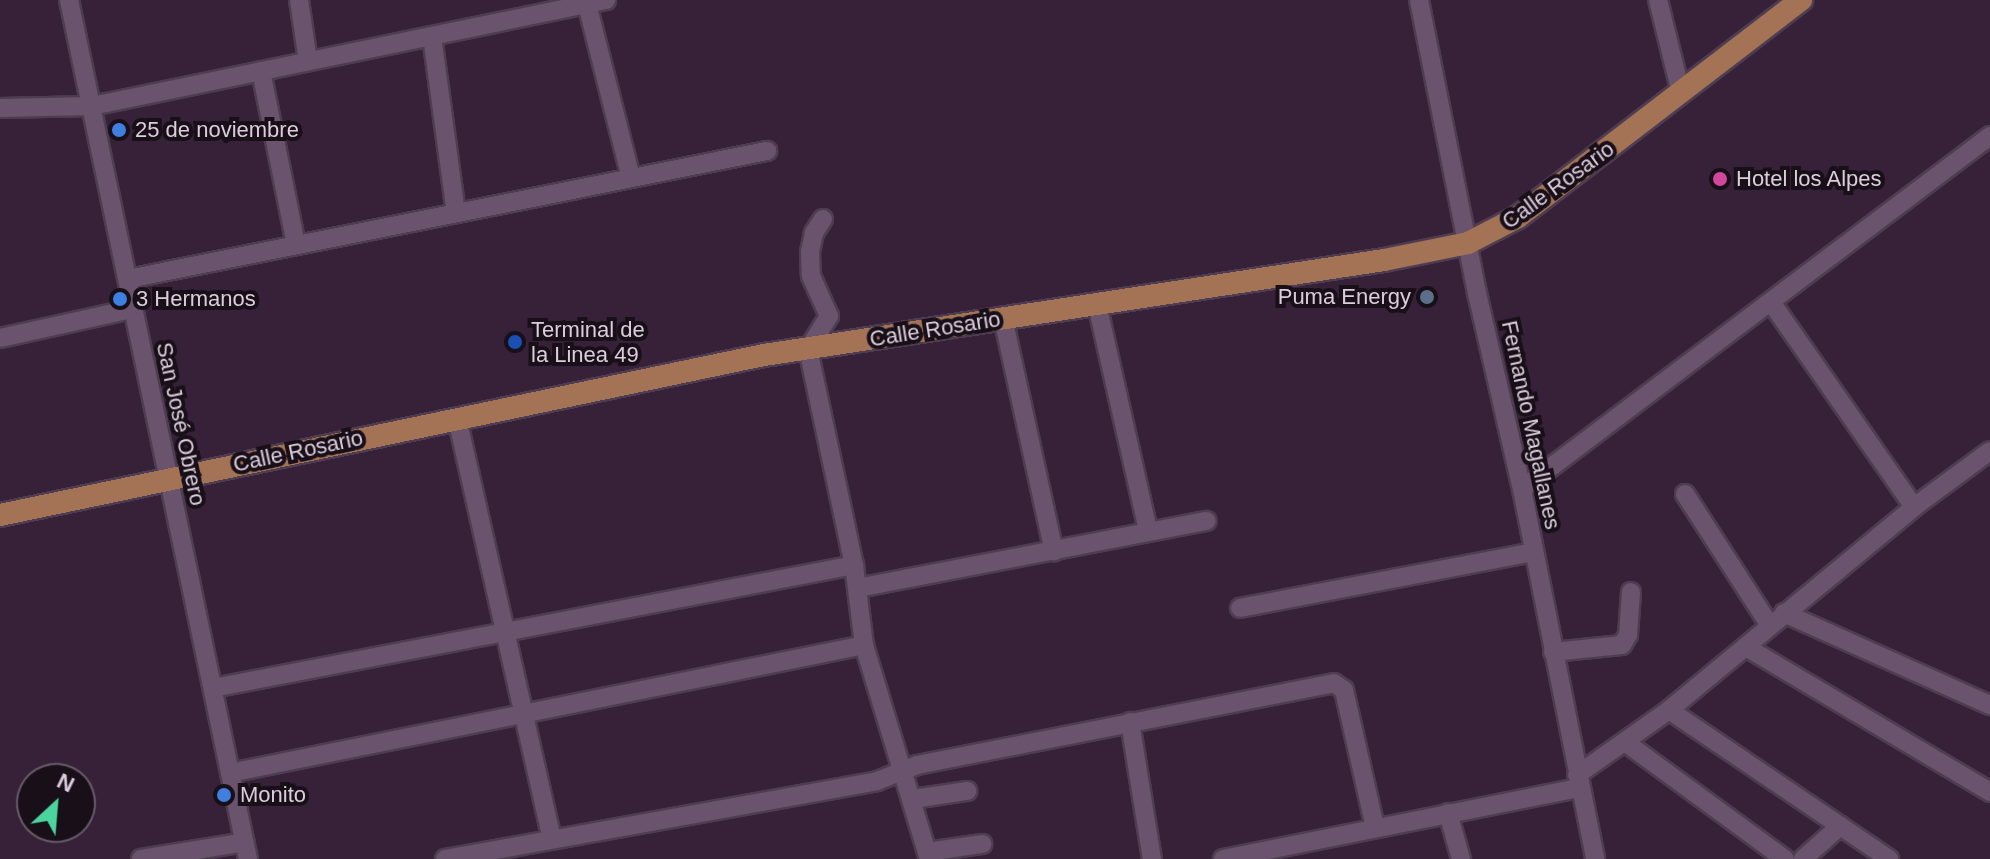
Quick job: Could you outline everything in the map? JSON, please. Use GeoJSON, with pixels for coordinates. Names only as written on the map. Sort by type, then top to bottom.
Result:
{"type":"FeatureCollection","features":[{"type":"Feature","properties":{"kind":"main road","name":"Calle Rosario"},"geometry":{"type":"LineString","coordinates":[[0,515],[457,418],[808,349],[1384,260],[1468,243],[1518,217],[1801,0]]}},
{"type":"Feature","properties":{"kind":"street","name":"San José Obrero"},"geometry":{"type":"LineString","coordinates":[[69,0],[246,850]]}},
{"type":"Feature","properties":{"kind":"street"},"geometry":{"type":"LineString","coordinates":[[299,0],[308,61]]}},
{"type":"Feature","properties":{"kind":"street","name":"Fernando Magallanes"},"geometry":{"type":"LineString","coordinates":[[1419,0],[1522,489],[1595,859]]}},
{"type":"Feature","properties":{"kind":"street"},"geometry":{"type":"LineString","coordinates":[[1658,0],[1681,93]]}},
{"type":"Feature","properties":{"kind":"street"},"geometry":{"type":"LineString","coordinates":[[0,108],[92,106],[432,36],[532,8],[596,2],[631,178]]}},
{"type":"Feature","properties":{"kind":"street"},"geometry":{"type":"LineString","coordinates":[[432,36],[456,213]]}},
{"type":"Feature","properties":{"kind":"street"},"geometry":{"type":"LineString","coordinates":[[261,71],[296,245]]}},
{"type":"Feature","properties":{"kind":"street"},"geometry":{"type":"LineString","coordinates":[[1522,489],[1990,136]]}},
{"type":"Feature","properties":{"kind":"street"},"geometry":{"type":"LineString","coordinates":[[128,279],[767,151]]}},
{"type":"Feature","properties":{"kind":"street"},"geometry":{"type":"LineString","coordinates":[[823,219],[814,233],[810,252],[811,276],[829,316],[808,349],[854,565],[864,645],[928,856],[982,844]]}},
{"type":"Feature","properties":{"kind":"street"},"geometry":{"type":"LineString","coordinates":[[1771,302],[1914,507]]}},
{"type":"Feature","properties":{"kind":"street"},"geometry":{"type":"LineString","coordinates":[[1097,304],[1148,531]]}},
{"type":"Feature","properties":{"kind":"street"},"geometry":{"type":"LineString","coordinates":[[0,338],[132,309]]}},
{"type":"Feature","properties":{"kind":"street"},"geometry":{"type":"LineString","coordinates":[[1003,318],[1054,551]]}},
{"type":"Feature","properties":{"kind":"street"},"geometry":{"type":"LineString","coordinates":[[457,418],[552,838]]}},
{"type":"Feature","properties":{"kind":"street"},"geometry":{"type":"LineString","coordinates":[[1223,859],[1448,813],[1578,781],[1669,710],[1914,507],[1990,451]]}},
{"type":"Feature","properties":{"kind":"street"},"geometry":{"type":"LineString","coordinates":[[1685,494],[1777,620],[1990,705]]}},
{"type":"Feature","properties":{"kind":"street"},"geometry":{"type":"LineString","coordinates":[[858,588],[1207,521]]}},
{"type":"Feature","properties":{"kind":"street"},"geometry":{"type":"LineString","coordinates":[[1240,608],[1533,552]]}},
{"type":"Feature","properties":{"kind":"street"},"geometry":{"type":"LineString","coordinates":[[213,688],[854,565]]}},
{"type":"Feature","properties":{"kind":"street"},"geometry":{"type":"LineString","coordinates":[[1553,652],[1622,645],[1628,635],[1631,592]]}},
{"type":"Feature","properties":{"kind":"street"},"geometry":{"type":"LineString","coordinates":[[230,773],[864,645]]}},
{"type":"Feature","properties":{"kind":"street"},"geometry":{"type":"LineString","coordinates":[[1746,647],[1990,792]]}},
{"type":"Feature","properties":{"kind":"street"},"geometry":{"type":"LineString","coordinates":[[445,859],[877,781],[917,765],[1338,684],[1344,690],[1375,828]]}},
{"type":"Feature","properties":{"kind":"street"},"geometry":{"type":"LineString","coordinates":[[1669,710],[1889,859]]}},
{"type":"Feature","properties":{"kind":"street"},"geometry":{"type":"LineString","coordinates":[[1130,722],[1152,859]]}},
{"type":"Feature","properties":{"kind":"street"},"geometry":{"type":"LineString","coordinates":[[1625,742],[1785,859]]}},
{"type":"Feature","properties":{"kind":"street"},"geometry":{"type":"LineString","coordinates":[[913,799],[967,791]]}},
{"type":"Feature","properties":{"kind":"street"},"geometry":{"type":"LineString","coordinates":[[1448,813],[1461,859]]}},
{"type":"Feature","properties":{"kind":"street"},"geometry":{"type":"LineString","coordinates":[[1803,859],[1840,826]]}},
{"type":"Feature","properties":{"kind":"street"},"geometry":{"type":"LineString","coordinates":[[141,859],[246,850]]}},
{"type":"Feature","properties":{"kind":"place","name":"25 de noviembre"},"geometry":{"type":"Point","coordinates":[119,130]}},
{"type":"Feature","properties":{"kind":"place","name":"Hotel los Alpes"},"geometry":{"type":"Point","coordinates":[1720,179]}},
{"type":"Feature","properties":{"kind":"place","name":"Puma Energy"},"geometry":{"type":"Point","coordinates":[1427,297]}},
{"type":"Feature","properties":{"kind":"place","name":"3 Hermanos"},"geometry":{"type":"Point","coordinates":[120,299]}},
{"type":"Feature","properties":{"kind":"place","name":"Terminal de la Linea 49"},"geometry":{"type":"Point","coordinates":[515,342]}},
{"type":"Feature","properties":{"kind":"place","name":"Monito"},"geometry":{"type":"Point","coordinates":[224,795]}}]}
